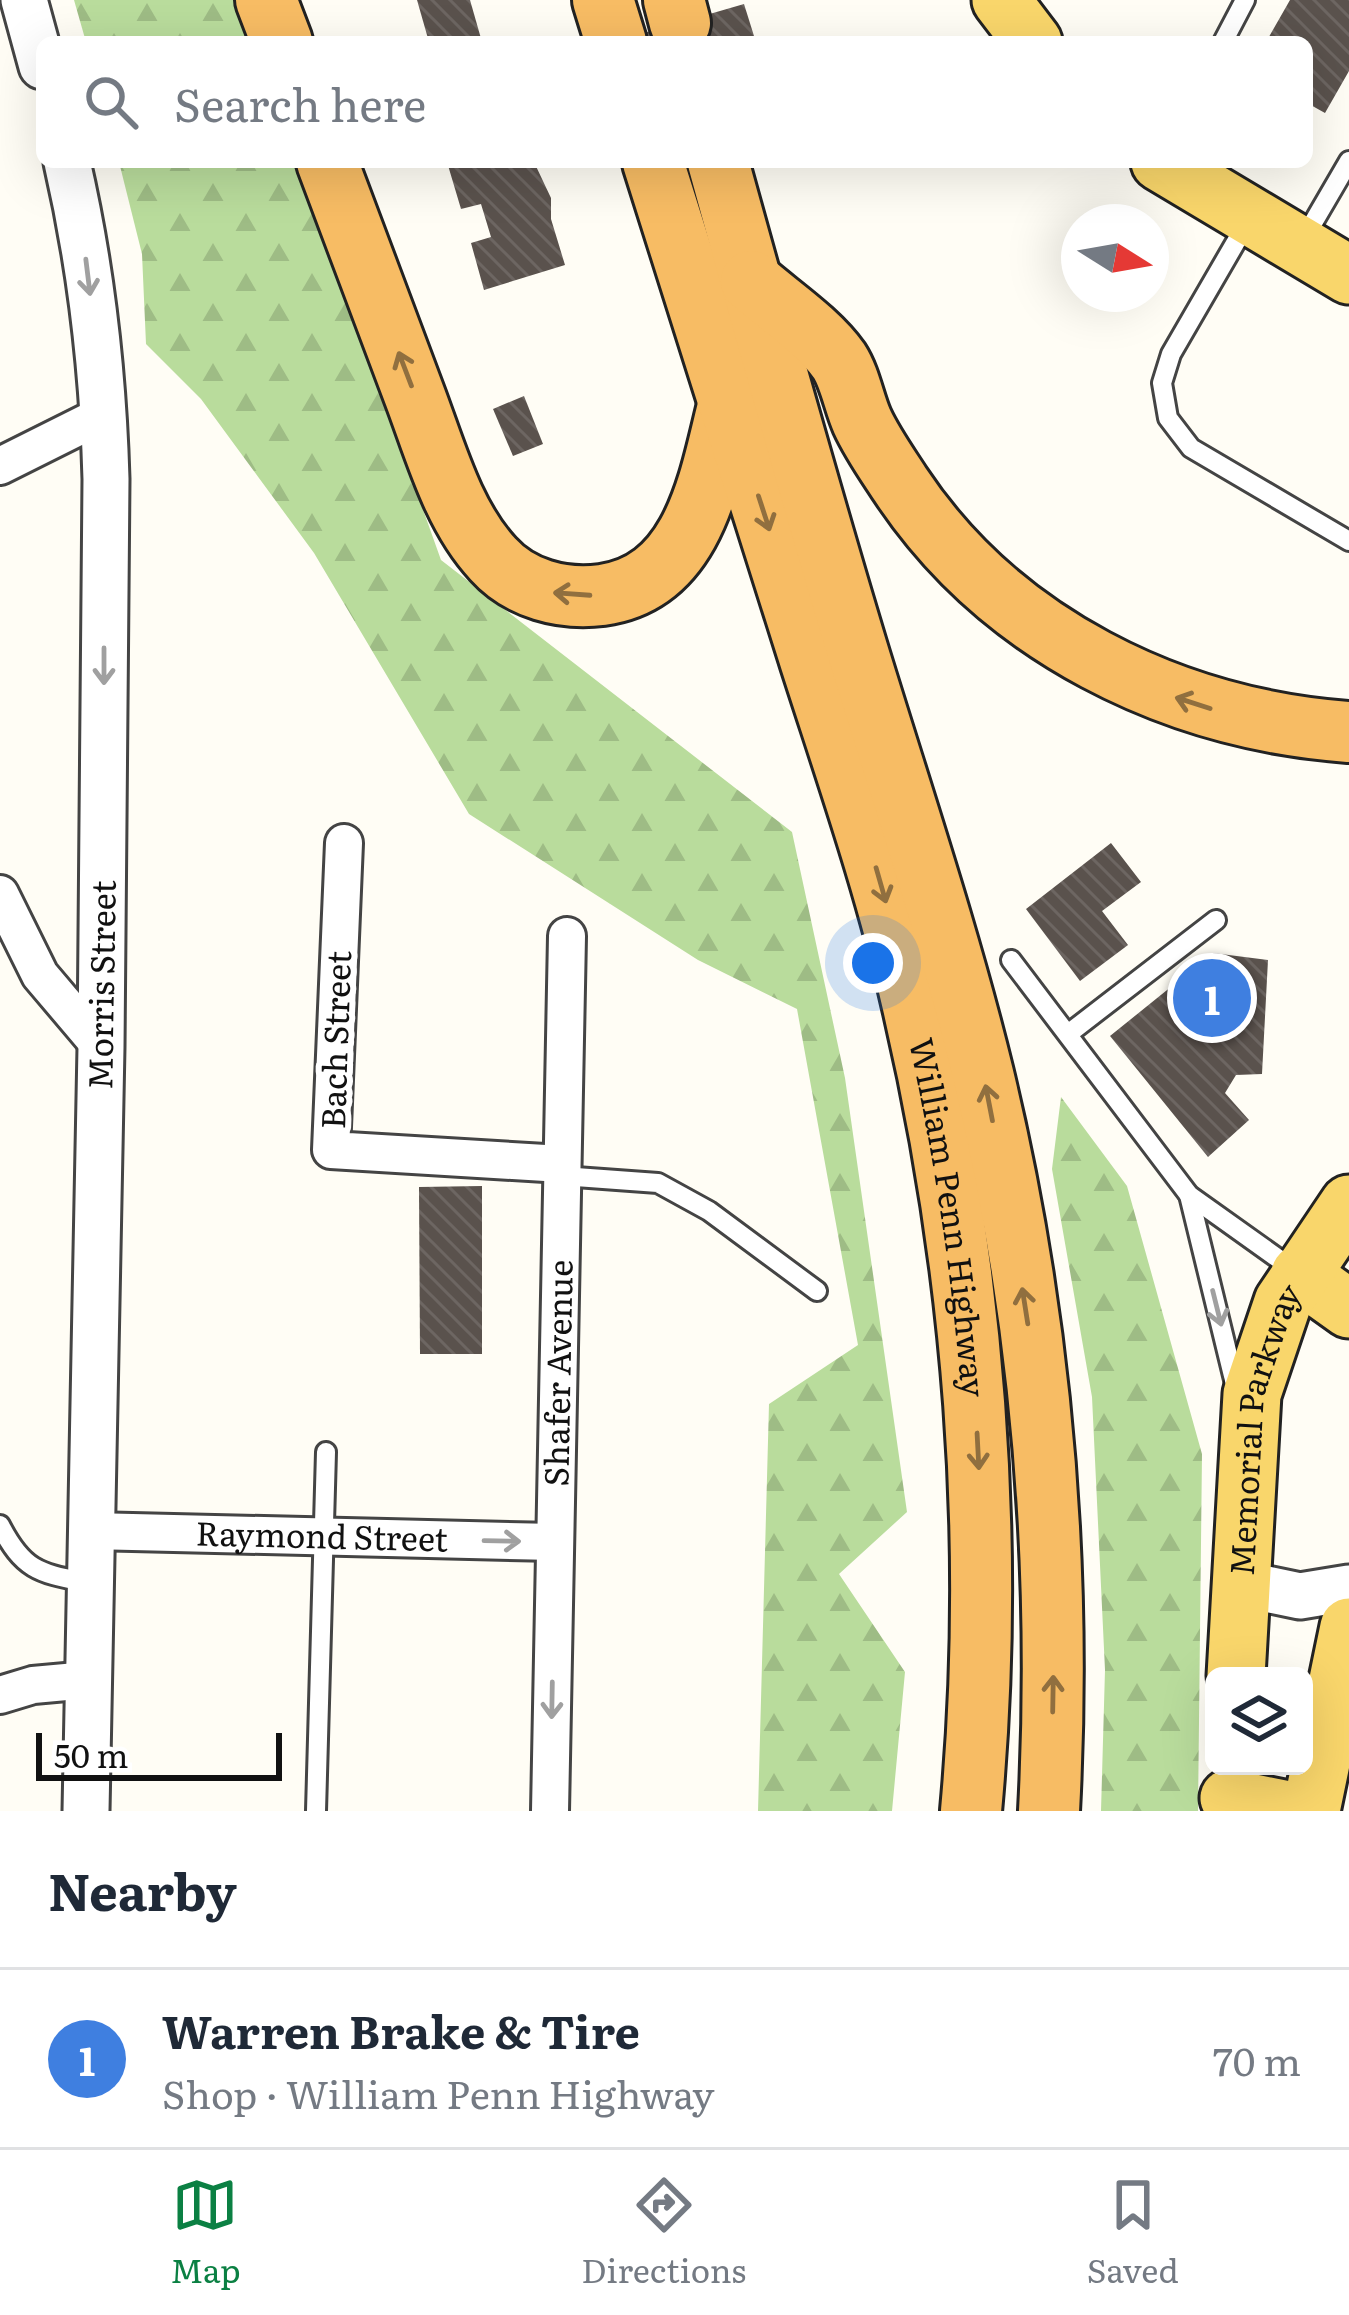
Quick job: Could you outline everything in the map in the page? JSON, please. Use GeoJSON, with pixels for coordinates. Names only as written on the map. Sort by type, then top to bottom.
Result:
{"type":"FeatureCollection","features":[{"type":"Feature","properties":{"kind":"highway"},"geometry":{"type":"LineString","coordinates":[[266,0],[280,36]]}},
{"type":"Feature","properties":{"kind":"highway"},"geometry":{"type":"LineString","coordinates":[[603,0],[614,36]]}},
{"type":"Feature","properties":{"kind":"highway"},"geometry":{"type":"LineString","coordinates":[[329,168],[456,500],[492,558],[524,583],[562,594],[601,595],[635,584],[664,563],[699,514],[729,402]]}},
{"type":"Feature","properties":{"kind":"highway","name":"William Penn Highway"},"geometry":{"type":"LineString","coordinates":[[655,168],[896,938],[950,1190],[978,1453],[980,1612],[971,1811]]}},
{"type":"Feature","properties":{"kind":"highway","name":"William Penn Highway"},"geometry":{"type":"LineString","coordinates":[[720,168],[955,974],[998,1147],[1042,1439],[1054,1627],[1049,1811]]}},
{"type":"Feature","properties":{"kind":"highway"},"geometry":{"type":"LineString","coordinates":[[751,280],[839,362],[864,424],[900,484],[948,544],[1010,602],[1120,674],[1204,707],[1272,725],[1349,732]]}},
{"type":"Feature","properties":{"kind":"highway"},"geometry":{"type":"LineString","coordinates":[[1272,725],[1349,769]]}},
{"type":"Feature","properties":{"kind":"main road"},"geometry":{"type":"LineString","coordinates":[[1001,0],[1028,36]]}},
{"type":"Feature","properties":{"kind":"main road"},"geometry":{"type":"LineString","coordinates":[[1171,168],[1349,275]]}},
{"type":"Feature","properties":{"kind":"main road","name":"Memorial Parkway"},"geometry":{"type":"LineString","coordinates":[[1237,1667],[1247,1431],[1270,1331],[1300,1274],[1349,1204]]}},
{"type":"Feature","properties":{"kind":"main road"},"geometry":{"type":"LineString","coordinates":[[1300,1274],[1349,1309]]}},
{"type":"Feature","properties":{"kind":"main road"},"geometry":{"type":"LineString","coordinates":[[1328,1778],[1349,1627]]}},
{"type":"Feature","properties":{"kind":"main road"},"geometry":{"type":"LineString","coordinates":[[1229,1792],[1293,1811]]}},
{"type":"Feature","properties":{"kind":"street"},"geometry":{"type":"LineString","coordinates":[[24,0],[36,44]]}},
{"type":"Feature","properties":{"kind":"street","name":"Morris Street"},"geometry":{"type":"LineString","coordinates":[[68,168],[82,230],[104,414],[101,1047],[86,1811]]}},
{"type":"Feature","properties":{"kind":"street"},"geometry":{"type":"LineString","coordinates":[[1,464],[104,414]]}},
{"type":"Feature","properties":{"kind":"street","name":"Bach Street"},"geometry":{"type":"LineString","coordinates":[[344,843],[332,1150],[562,1170]]}},
{"type":"Feature","properties":{"kind":"street"},"geometry":{"type":"LineString","coordinates":[[0,894],[40,974],[101,1047]]}},
{"type":"Feature","properties":{"kind":"street","name":"Shafer Avenue"},"geometry":{"type":"LineString","coordinates":[[550,1811],[568,936]]}},
{"type":"Feature","properties":{"kind":"street","name":"Raymond Street"},"geometry":{"type":"LineString","coordinates":[[92,1531],[555,1541]]}},
{"type":"Feature","properties":{"kind":"street"},"geometry":{"type":"LineString","coordinates":[[1242,1584],[1300,1596],[1349,1588]]}},
{"type":"Feature","properties":{"kind":"street"},"geometry":{"type":"LineString","coordinates":[[0,1695],[32,1685],[88,1680]]}},
{"type":"Feature","properties":{"kind":"lane"},"geometry":{"type":"LineString","coordinates":[[1226,36],[1245,0]]}},
{"type":"Feature","properties":{"kind":"lane"},"geometry":{"type":"LineString","coordinates":[[1300,246],[1349,161]]}},
{"type":"Feature","properties":{"kind":"lane"},"geometry":{"type":"LineString","coordinates":[[1250,217],[1171,354],[1162,383],[1175,433],[1349,541]]}},
{"type":"Feature","properties":{"kind":"lane"},"geometry":{"type":"LineString","coordinates":[[1068,1034],[1216,920]]}},
{"type":"Feature","properties":{"kind":"lane"},"geometry":{"type":"LineString","coordinates":[[1011,960],[1190,1195],[1300,1274]]}},
{"type":"Feature","properties":{"kind":"lane"},"geometry":{"type":"LineString","coordinates":[[562,1170],[658,1183],[709,1211],[817,1292]]}},
{"type":"Feature","properties":{"kind":"lane"},"geometry":{"type":"LineString","coordinates":[[1190,1195],[1247,1431]]}},
{"type":"Feature","properties":{"kind":"lane"},"geometry":{"type":"LineString","coordinates":[[316,1811],[326,1452]]}},
{"type":"Feature","properties":{"kind":"lane"},"geometry":{"type":"LineString","coordinates":[[0,1525],[14,1552],[36,1572],[89,1583]]}},
{"type":"Feature","properties":{"kind":"green space"},"geometry":{"type":"Polygon","coordinates":[[[74,0],[241,0],[254,36],[84,36],[74,0]]]}},
{"type":"Feature","properties":{"kind":"green space"},"geometry":{"type":"Polygon","coordinates":[[[120,168],[301,168],[441,560],[792,832],[845,1078],[907,1512],[839,1574],[905,1672],[892,1811],[758,1811],[769,1404],[858,1345],[797,1009],[698,960],[469,814],[314,553],[201,399],[146,344],[142,254],[120,168]]]}},
{"type":"Feature","properties":{"kind":"green space"},"geometry":{"type":"Polygon","coordinates":[[[1061,1097],[1127,1186],[1202,1454],[1198,1811],[1101,1811],[1105,1670],[1092,1397],[1052,1169],[1061,1097]]]}},
{"type":"Feature","properties":{"kind":"building"},"geometry":{"type":"Polygon","coordinates":[[[417,0],[470,0],[480,36],[427,36],[417,0]]]}},
{"type":"Feature","properties":{"kind":"building"},"geometry":{"type":"Polygon","coordinates":[[[1290,0],[1349,0],[1349,71],[1325,113],[1313,106],[1313,36],[1269,36],[1290,0]]]}},
{"type":"Feature","properties":{"kind":"building"},"geometry":{"type":"Polygon","coordinates":[[[744,4],[754,36],[634,36],[744,4]]]}},
{"type":"Feature","properties":{"kind":"building"},"geometry":{"type":"Polygon","coordinates":[[[449,168],[537,168],[551,198],[551,219],[565,265],[484,290],[471,243],[491,237],[481,204],[461,209],[449,168]]]}},
{"type":"Feature","properties":{"kind":"building"},"geometry":{"type":"Polygon","coordinates":[[[524,396],[543,444],[513,456],[493,409],[524,396]]]}},
{"type":"Feature","properties":{"kind":"building"},"geometry":{"type":"Polygon","coordinates":[[[1111,843],[1141,882],[1102,911],[1128,945],[1080,981],[1026,909],[1111,843]]]}},
{"type":"Feature","properties":{"kind":"building"},"geometry":{"type":"Polygon","coordinates":[[[1213,953],[1268,960],[1262,1074],[1236,1075],[1225,1093],[1249,1120],[1208,1157],[1110,1036],[1213,953]]]}},
{"type":"Feature","properties":{"kind":"building"},"geometry":{"type":"Polygon","coordinates":[[[482,1186],[482,1354],[420,1354],[419,1187],[482,1186]]]}},
{"type":"Feature","properties":{"kind":"place","name":"Warren Brake & Tire"},"geometry":{"type":"Point","coordinates":[1212,998]}}]}
